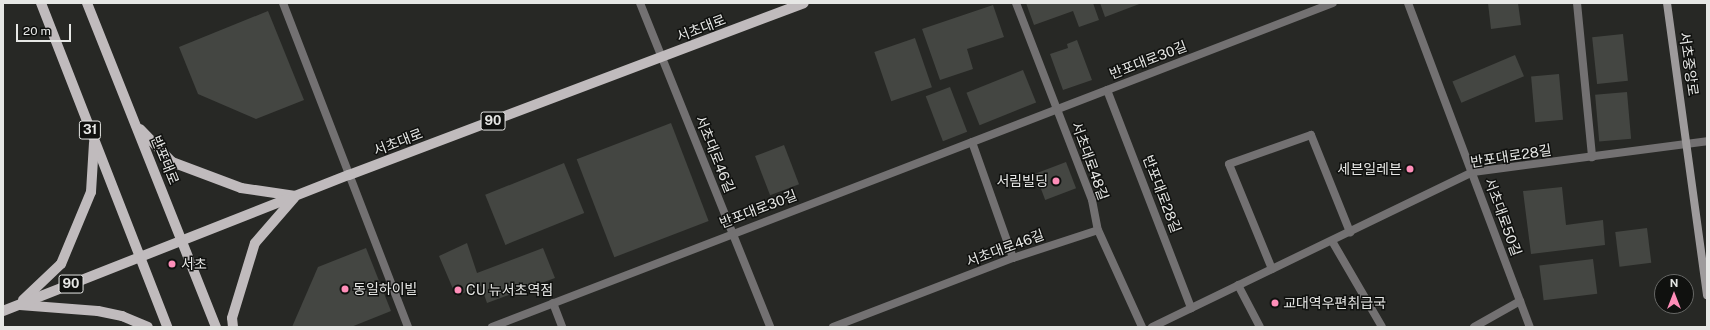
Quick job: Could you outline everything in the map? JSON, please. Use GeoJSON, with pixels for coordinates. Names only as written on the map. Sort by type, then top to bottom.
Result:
{"type":"FeatureCollection","features":[{"type":"Feature","properties":{"kind":"main road","name":"31"},"geometry":{"type":"LineString","coordinates":[[41,3],[167,327]]}},
{"type":"Feature","properties":{"kind":"main road","name":"반포대로"},"geometry":{"type":"LineString","coordinates":[[87,3],[216,327]]}},
{"type":"Feature","properties":{"kind":"main road","name":"서초대로"},"geometry":{"type":"LineString","coordinates":[[3,311],[349,175],[663,58],[804,3]]}},
{"type":"Feature","properties":{"kind":"main road","name":"서초중앙로"},"geometry":{"type":"LineString","coordinates":[[1667,3],[1707,295]]}},
{"type":"Feature","properties":{"kind":"main road"},"geometry":{"type":"LineString","coordinates":[[136,125],[172,162],[241,188],[295,196]]}},
{"type":"Feature","properties":{"kind":"main road"},"geometry":{"type":"LineString","coordinates":[[18,304],[61,264],[91,192],[94,140]]}},
{"type":"Feature","properties":{"kind":"main road"},"geometry":{"type":"LineString","coordinates":[[233,327],[232,318],[255,243],[295,196]]}},
{"type":"Feature","properties":{"kind":"main road"},"geometry":{"type":"LineString","coordinates":[[18,304],[98,311],[122,316],[148,327]]}},
{"type":"Feature","properties":{"kind":"street"},"geometry":{"type":"LineString","coordinates":[[283,3],[408,327]]}},
{"type":"Feature","properties":{"kind":"street","name":"서초대로46길"},"geometry":{"type":"LineString","coordinates":[[640,3],[770,327]]}},
{"type":"Feature","properties":{"kind":"street","name":"서초대로48길"},"geometry":{"type":"LineString","coordinates":[[1016,3],[1092,200],[1098,230],[1142,327]]}},
{"type":"Feature","properties":{"kind":"street","name":"반포대로30길"},"geometry":{"type":"LineString","coordinates":[[492,327],[732,232],[1057,110],[1333,3]]}},
{"type":"Feature","properties":{"kind":"street","name":"서초대로50길"},"geometry":{"type":"LineString","coordinates":[[1408,3],[1473,172],[1530,327]]}},
{"type":"Feature","properties":{"kind":"street"},"geometry":{"type":"LineString","coordinates":[[1577,3],[1592,157]]}},
{"type":"Feature","properties":{"kind":"street","name":"반포대로28길"},"geometry":{"type":"LineString","coordinates":[[1108,90],[1191,308]]}},
{"type":"Feature","properties":{"kind":"street"},"geometry":{"type":"LineString","coordinates":[[1272,269],[1229,164],[1311,134],[1350,232]]}},
{"type":"Feature","properties":{"kind":"street","name":"반포대로28길"},"geometry":{"type":"LineString","coordinates":[[1152,327],[1473,172],[1707,141]]}},
{"type":"Feature","properties":{"kind":"street"},"geometry":{"type":"LineString","coordinates":[[972,142],[1013,258]]}},
{"type":"Feature","properties":{"kind":"street","name":"서초대로46길"},"geometry":{"type":"LineString","coordinates":[[833,327],[1013,258],[1098,230]]}},
{"type":"Feature","properties":{"kind":"street"},"geometry":{"type":"LineString","coordinates":[[1332,241],[1382,327]]}},
{"type":"Feature","properties":{"kind":"street"},"geometry":{"type":"LineString","coordinates":[[1238,285],[1260,327]]}},
{"type":"Feature","properties":{"kind":"street"},"geometry":{"type":"LineString","coordinates":[[1474,327],[1520,301]]}},
{"type":"Feature","properties":{"kind":"street"},"geometry":{"type":"LineString","coordinates":[[553,303],[562,327]]}},
{"type":"Feature","properties":{"kind":"building"},"geometry":{"type":"Polygon","coordinates":[[[1026,3],[1093,3],[1099,20],[1079,27],[1073,11],[1034,25],[1026,3]]]}},
{"type":"Feature","properties":{"kind":"building"},"geometry":{"type":"Polygon","coordinates":[[[1100,3],[1142,3],[1105,17],[1100,3]]]}},
{"type":"Feature","properties":{"kind":"building"},"geometry":{"type":"Polygon","coordinates":[[[1488,3],[1518,3],[1521,25],[1491,29],[1488,3]]]}},
{"type":"Feature","properties":{"kind":"building"},"geometry":{"type":"Polygon","coordinates":[[[993,5],[1004,37],[967,49],[973,69],[940,80],[922,29],[993,5]]]}},
{"type":"Feature","properties":{"kind":"building"},"geometry":{"type":"Polygon","coordinates":[[[268,11],[304,100],[256,119],[198,94],[179,47],[268,11]]]}},
{"type":"Feature","properties":{"kind":"building"},"geometry":{"type":"Polygon","coordinates":[[[1623,34],[1628,81],[1597,84],[1592,37],[1623,34]]]}},
{"type":"Feature","properties":{"kind":"building"},"geometry":{"type":"Polygon","coordinates":[[[915,38],[932,87],[891,101],[874,52],[915,38]]]}},
{"type":"Feature","properties":{"kind":"building"},"geometry":{"type":"Polygon","coordinates":[[[1077,40],[1092,80],[1063,90],[1050,54],[1068,48],[1067,44],[1077,40]]]}},
{"type":"Feature","properties":{"kind":"building"},"geometry":{"type":"Polygon","coordinates":[[[1515,55],[1524,76],[1461,103],[1452,82],[1515,55]]]}},
{"type":"Feature","properties":{"kind":"building"},"geometry":{"type":"Polygon","coordinates":[[[1023,70],[1036,102],[980,125],[966,93],[1023,70]]]}},
{"type":"Feature","properties":{"kind":"building"},"geometry":{"type":"Polygon","coordinates":[[[1559,74],[1563,120],[1535,122],[1531,76],[1559,74]]]}},
{"type":"Feature","properties":{"kind":"building"},"geometry":{"type":"Polygon","coordinates":[[[950,87],[967,132],[943,141],[926,96],[950,87]]]}},
{"type":"Feature","properties":{"kind":"building"},"geometry":{"type":"Polygon","coordinates":[[[1627,92],[1631,139],[1599,142],[1595,95],[1627,92]]]}},
{"type":"Feature","properties":{"kind":"building"},"geometry":{"type":"Polygon","coordinates":[[[671,123],[709,221],[614,257],[577,159],[671,123]]]}},
{"type":"Feature","properties":{"kind":"building"},"geometry":{"type":"Polygon","coordinates":[[[784,145],[799,184],[770,195],[755,156],[784,145]]]}},
{"type":"Feature","properties":{"kind":"building","name":"서림빌딩"},"geometry":{"type":"Polygon","coordinates":[[[1066,162],[1076,188],[1045,200],[1035,174],[1066,162]]]}},
{"type":"Feature","properties":{"kind":"building"},"geometry":{"type":"Polygon","coordinates":[[[564,163],[584,213],[505,245],[485,195],[564,163]]]}},
{"type":"Feature","properties":{"kind":"building"},"geometry":{"type":"Polygon","coordinates":[[[1562,187],[1566,225],[1603,220],[1605,245],[1531,254],[1523,191],[1562,187]]]}},
{"type":"Feature","properties":{"kind":"building"},"geometry":{"type":"Polygon","coordinates":[[[1647,228],[1651,263],[1620,267],[1615,232],[1647,228]]]}},
{"type":"Feature","properties":{"kind":"building"},"geometry":{"type":"Polygon","coordinates":[[[467,243],[477,273],[543,248],[555,278],[487,303],[481,286],[456,296],[439,256],[467,243]]]}},
{"type":"Feature","properties":{"kind":"building","name":"동일하이빌"},"geometry":{"type":"Polygon","coordinates":[[[366,248],[391,311],[351,327],[292,327],[318,267],[366,248]]]}},
{"type":"Feature","properties":{"kind":"building"},"geometry":{"type":"Polygon","coordinates":[[[1593,259],[1597,294],[1544,300],[1539,266],[1593,259]]]}},
{"type":"Feature","properties":{"kind":"place","name":"세븐일레븐"},"geometry":{"type":"Point","coordinates":[1410,169]}},
{"type":"Feature","properties":{"kind":"place","name":"서림빌딩"},"geometry":{"type":"Point","coordinates":[1056,181]}},
{"type":"Feature","properties":{"kind":"place","name":"서초"},"geometry":{"type":"Point","coordinates":[172,264]}},
{"type":"Feature","properties":{"kind":"place","name":"동일하이빌"},"geometry":{"type":"Point","coordinates":[345,289]}},
{"type":"Feature","properties":{"kind":"place","name":"CU 뉴서초역점"},"geometry":{"type":"Point","coordinates":[458,290]}},
{"type":"Feature","properties":{"kind":"place","name":"교대역우편취급국"},"geometry":{"type":"Point","coordinates":[1275,303]}}]}
